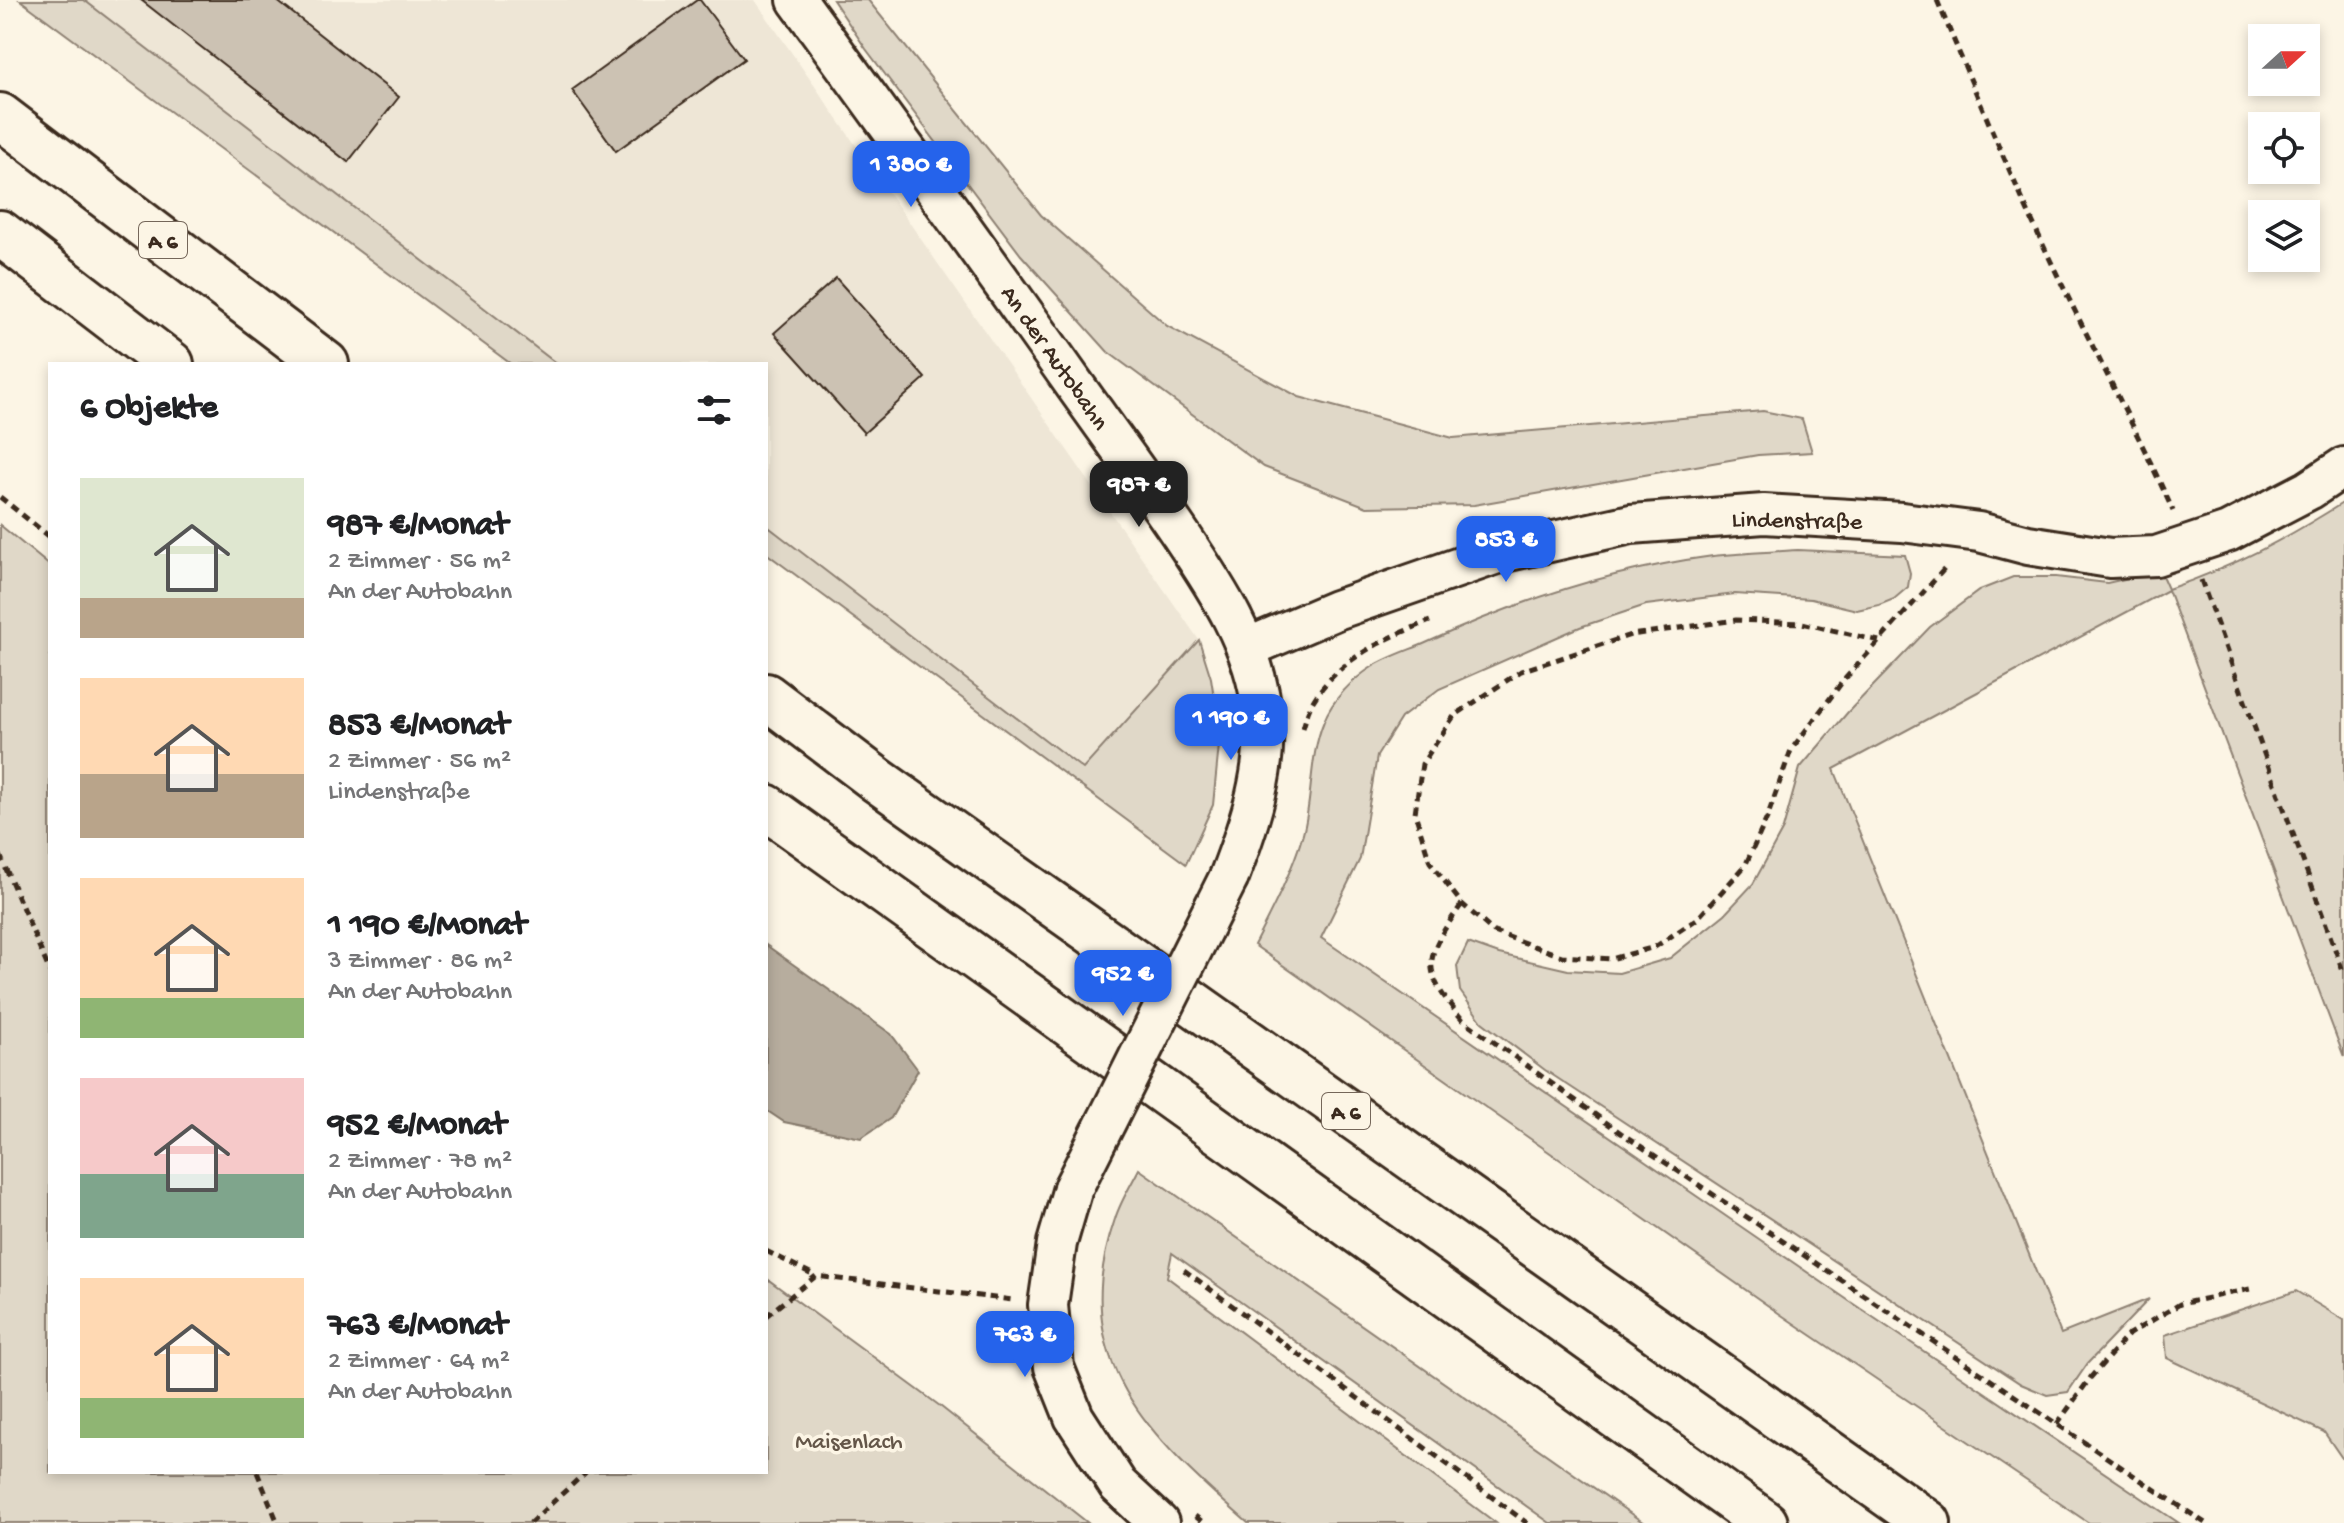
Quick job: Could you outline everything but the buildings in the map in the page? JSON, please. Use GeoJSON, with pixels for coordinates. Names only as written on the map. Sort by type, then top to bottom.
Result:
{"type":"FeatureCollection","features":[{"type":"Feature","properties":{"kind":"highway","name":"A 6"},"geometry":{"type":"LineString","coordinates":[[0,116],[323,362]]}},
{"type":"Feature","properties":{"kind":"highway"},"geometry":{"type":"LineString","coordinates":[[0,233],[168,362]]}},
{"type":"Feature","properties":{"kind":"highway","name":"A 6"},"geometry":{"type":"LineString","coordinates":[[768,698],[877,780],[1928,1523]]}},
{"type":"Feature","properties":{"kind":"highway"},"geometry":{"type":"LineString","coordinates":[[768,808],[1765,1523]]}},
{"type":"Feature","properties":{"kind":"street","name":"An der Autobahn"},"geometry":{"type":"LineString","coordinates":[[797,0],[1162,507],[1216,588],[1247,648],[1262,711],[1263,765],[1246,834],[1229,877],[1073,1188],[1057,1243],[1048,1305],[1054,1367],[1074,1417],[1118,1485],[1175,1518]]}},
{"type":"Feature","properties":{"kind":"street","name":"Lindenstraße"},"geometry":{"type":"LineString","coordinates":[[1247,648],[1336,610],[1500,553],[1631,524],[1764,514],[1902,522],[1979,532],[2028,545],[2110,558],[2156,556],[2228,532],[2309,490],[2344,467]]}},
{"type":"Feature","properties":{"kind":"path"},"geometry":{"type":"LineString","coordinates":[[1937,0],[2037,229],[2133,423],[2188,544],[2344,974]]}},
{"type":"Feature","properties":{"kind":"path"},"geometry":{"type":"LineString","coordinates":[[0,497],[48,535]]}},
{"type":"Feature","properties":{"kind":"path"},"geometry":{"type":"LineString","coordinates":[[1879,641],[1802,623],[1736,620],[1631,635],[1521,671],[1454,716],[1422,764],[1415,813],[1430,862],[1462,904],[1494,932],[1562,956],[1611,959],[1655,947],[1697,919],[1745,866],[1767,818],[1791,750],[1843,681],[1979,532]]}},
{"type":"Feature","properties":{"kind":"path"},"geometry":{"type":"LineString","coordinates":[[1299,739],[1313,700],[1342,665],[1399,633],[1442,617]]}},
{"type":"Feature","properties":{"kind":"path"},"geometry":{"type":"LineString","coordinates":[[0,855],[48,967]]}},
{"type":"Feature","properties":{"kind":"path"},"geometry":{"type":"LineString","coordinates":[[1462,904],[1435,942],[1430,968],[1444,999],[1463,1020],[1621,1133],[2205,1523]]}},
{"type":"Feature","properties":{"kind":"path"},"geometry":{"type":"LineString","coordinates":[[768,1252],[816,1276],[1048,1305]]}},
{"type":"Feature","properties":{"kind":"path"},"geometry":{"type":"LineString","coordinates":[[1184,1270],[1527,1523]]}},
{"type":"Feature","properties":{"kind":"path"},"geometry":{"type":"LineString","coordinates":[[768,1314],[816,1276]]}},
{"type":"Feature","properties":{"kind":"path"},"geometry":{"type":"LineString","coordinates":[[2057,1424],[2091,1377],[2129,1334],[2180,1304],[2250,1289]]}},
{"type":"Feature","properties":{"kind":"path"},"geometry":{"type":"LineString","coordinates":[[258,1474],[278,1523]]}},
{"type":"Feature","properties":{"kind":"path"},"geometry":{"type":"LineString","coordinates":[[530,1523],[584,1474]]}},
{"type":"Feature","properties":{"kind":"path"},"geometry":{"type":"LineString","coordinates":[[1175,1518],[1204,1523]]}},
{"type":"Feature","properties":{"kind":"shaded area"},"geometry":{"type":"Polygon","coordinates":[[[84,0],[755,0],[1199,640],[1083,769],[768,527],[768,362],[554,362],[84,0]]]}},
{"type":"Feature","properties":{"kind":"shaded area"},"geometry":{"type":"Polygon","coordinates":[[[768,946],[891,1034],[918,1070],[891,1118],[861,1138],[784,1122],[768,1111],[768,946]]]}},
{"type":"Feature","properties":{"kind":"green space"},"geometry":{"type":"Polygon","coordinates":[[[20,0],[84,0],[554,362],[508,362],[20,0]]]}},
{"type":"Feature","properties":{"kind":"green space"},"geometry":{"type":"Polygon","coordinates":[[[833,0],[868,0],[1041,215],[1167,326],[1299,397],[1453,438],[1763,411],[1802,419],[1812,452],[1758,455],[1474,505],[1367,507],[1264,467],[1108,352],[1021,255],[866,49],[833,0]]]}},
{"type":"Feature","properties":{"kind":"green space"},"geometry":{"type":"Polygon","coordinates":[[[2344,502],[2344,1057],[2168,590],[1834,769],[2061,1334],[2149,1299],[2088,1363],[2068,1392],[2047,1395],[2021,1384],[1545,1070],[1482,1022],[1460,991],[1457,966],[1468,943],[1499,954],[1568,970],[1619,973],[1670,958],[1725,914],[1753,884],[1783,829],[1800,768],[1848,712],[1930,627],[1980,590],[2013,577],[2056,577],[2107,583],[2160,571],[2168,589],[2259,551],[2344,502]]]}},
{"type":"Feature","properties":{"kind":"green space","name":"Maisenlach"},"geometry":{"type":"Polygon","coordinates":[[[0,525],[48,564],[48,1474],[768,1474],[768,1279],[940,1406],[1088,1523],[0,1523],[0,525]]]}},
{"type":"Feature","properties":{"kind":"green space"},"geometry":{"type":"Polygon","coordinates":[[[768,527],[1083,769],[1199,640],[1211,678],[1220,735],[1213,805],[1186,864],[768,554],[768,527]]]}},
{"type":"Feature","properties":{"kind":"green space"},"geometry":{"type":"Polygon","coordinates":[[[1798,550],[1905,555],[1910,573],[1908,587],[1894,599],[1857,610],[1811,599],[1735,594],[1646,605],[1580,627],[1439,689],[1401,718],[1377,756],[1360,859],[1321,938],[1855,1305],[2179,1523],[2089,1523],[1780,1314],[1254,945],[1275,905],[1303,834],[1316,749],[1324,721],[1338,698],[1365,672],[1392,656],[1496,613],[1567,588],[1676,562],[1798,550]]]}},
{"type":"Feature","properties":{"kind":"green space"},"geometry":{"type":"Polygon","coordinates":[[[1139,1169],[1644,1523],[1550,1523],[1172,1253],[1167,1277],[1496,1523],[1248,1523],[1179,1459],[1150,1426],[1126,1392],[1110,1355],[1101,1314],[1103,1269],[1117,1213],[1139,1169]]]}},
{"type":"Feature","properties":{"kind":"green space"},"geometry":{"type":"Polygon","coordinates":[[[2296,1291],[2344,1320],[2344,1461],[2324,1432],[2167,1358],[2165,1335],[2296,1291]]]}}]}
